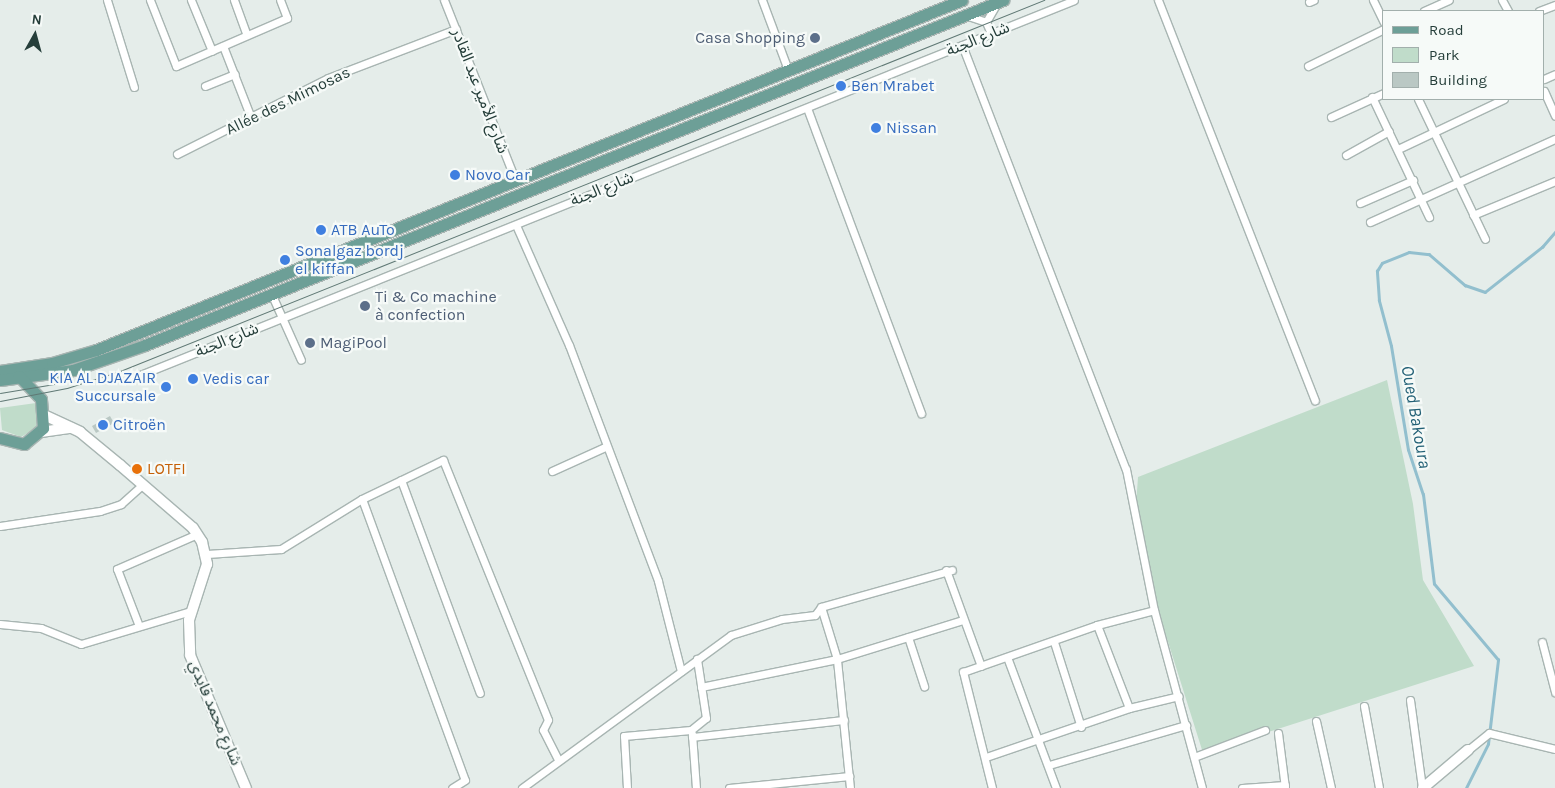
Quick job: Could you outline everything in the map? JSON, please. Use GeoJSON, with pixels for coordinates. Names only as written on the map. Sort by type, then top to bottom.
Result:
{"type":"FeatureCollection","features":[{"type":"Feature","properties":{"kind":"main road"},"geometry":{"type":"LineString","coordinates":[[2,372],[96,350],[516,182],[959,1]]}},
{"type":"Feature","properties":{"kind":"main road"},"geometry":{"type":"LineString","coordinates":[[2,372],[22,378],[55,374],[146,345],[271,292],[1000,1]]}},
{"type":"Feature","properties":{"kind":"main road"},"geometry":{"type":"LineString","coordinates":[[41,399],[55,374]]}},
{"type":"Feature","properties":{"kind":"main road"},"geometry":{"type":"LineString","coordinates":[[22,378],[41,399],[44,415],[41,432]]}},
{"type":"Feature","properties":{"kind":"main road"},"geometry":{"type":"LineString","coordinates":[[44,415],[74,429],[142,485],[198,534],[207,554]]}},
{"type":"Feature","properties":{"kind":"main road"},"geometry":{"type":"LineString","coordinates":[[0,438],[13,444],[24,444],[41,432],[57,427],[74,429]]}},
{"type":"Feature","properties":{"kind":"main road","name":"شارع محمد قايدي"},"geometry":{"type":"LineString","coordinates":[[207,554],[206,570],[191,611],[188,636],[194,671],[246,788]]}},
{"type":"Feature","properties":{"kind":"main road"},"geometry":{"type":"LineString","coordinates":[[1422,788],[1468,750]]}},
{"type":"Feature","properties":{"kind":"street"},"geometry":{"type":"LineString","coordinates":[[107,0],[134,87]]}},
{"type":"Feature","properties":{"kind":"street"},"geometry":{"type":"LineString","coordinates":[[150,0],[176,66],[287,18],[280,0]]}},
{"type":"Feature","properties":{"kind":"street"},"geometry":{"type":"LineString","coordinates":[[191,0],[212,51]]}},
{"type":"Feature","properties":{"kind":"street"},"geometry":{"type":"LineString","coordinates":[[234,0],[247,35]]}},
{"type":"Feature","properties":{"kind":"street","name":"شارع الأمير عبد القادر"},"geometry":{"type":"LineString","coordinates":[[444,0],[516,182]]}},
{"type":"Feature","properties":{"kind":"street"},"geometry":{"type":"LineString","coordinates":[[762,0],[788,70]]}},
{"type":"Feature","properties":{"kind":"street","name":"شارع الجنة"},"geometry":{"type":"LineString","coordinates":[[130,379],[1074,0]]}},
{"type":"Feature","properties":{"kind":"street"},"geometry":{"type":"LineString","coordinates":[[1158,0],[1315,400]]}},
{"type":"Feature","properties":{"kind":"street"},"geometry":{"type":"LineString","coordinates":[[1373,0],[1382,19]]}},
{"type":"Feature","properties":{"kind":"street"},"geometry":{"type":"LineString","coordinates":[[1426,10],[1449,0]]}},
{"type":"Feature","properties":{"kind":"street"},"geometry":{"type":"LineString","coordinates":[[986,22],[1000,1]]}},
{"type":"Feature","properties":{"kind":"street"},"geometry":{"type":"LineString","coordinates":[[1542,10],[1555,5]]}},
{"type":"Feature","properties":{"kind":"street"},"geometry":{"type":"LineString","coordinates":[[962,16],[986,22]]}},
{"type":"Feature","properties":{"kind":"street"},"geometry":{"type":"LineString","coordinates":[[986,22],[991,33]]}},
{"type":"Feature","properties":{"kind":"street","name":"Allée des Mimosas"},"geometry":{"type":"LineString","coordinates":[[177,154],[328,78],[456,29]]}},
{"type":"Feature","properties":{"kind":"street"},"geometry":{"type":"LineString","coordinates":[[1308,66],[1382,30]]}},
{"type":"Feature","properties":{"kind":"street"},"geometry":{"type":"LineString","coordinates":[[962,45],[1126,469],[1154,610],[1179,696],[1202,788]]}},
{"type":"Feature","properties":{"kind":"street"},"geometry":{"type":"LineString","coordinates":[[223,46],[251,118]]}},
{"type":"Feature","properties":{"kind":"street"},"geometry":{"type":"LineString","coordinates":[[205,86],[235,74]]}},
{"type":"Feature","properties":{"kind":"street"},"geometry":{"type":"LineString","coordinates":[[1545,93],[1555,116]]}},
{"type":"Feature","properties":{"kind":"street"},"geometry":{"type":"LineString","coordinates":[[1331,117],[1382,94]]}},
{"type":"Feature","properties":{"kind":"street"},"geometry":{"type":"LineString","coordinates":[[1372,98],[1422,198],[1429,217]]}},
{"type":"Feature","properties":{"kind":"street"},"geometry":{"type":"LineString","coordinates":[[1418,100],[1460,182],[1485,239]]}},
{"type":"Feature","properties":{"kind":"street"},"geometry":{"type":"LineString","coordinates":[[1398,149],[1502,100]]}},
{"type":"Feature","properties":{"kind":"street"},"geometry":{"type":"LineString","coordinates":[[807,108],[921,413]]}},
{"type":"Feature","properties":{"kind":"street"},"geometry":{"type":"LineString","coordinates":[[1346,155],[1388,131]]}},
{"type":"Feature","properties":{"kind":"street"},"geometry":{"type":"LineString","coordinates":[[1370,222],[1555,139]]}},
{"type":"Feature","properties":{"kind":"street"},"geometry":{"type":"LineString","coordinates":[[1360,203],[1413,180]]}},
{"type":"Feature","properties":{"kind":"street"},"geometry":{"type":"LineString","coordinates":[[1473,215],[1555,181]]}},
{"type":"Feature","properties":{"kind":"street"},"geometry":{"type":"LineString","coordinates":[[516,225],[607,446],[658,581],[681,671]]}},
{"type":"Feature","properties":{"kind":"street"},"geometry":{"type":"LineString","coordinates":[[271,292],[300,360]]}},
{"type":"Feature","properties":{"kind":"street"},"geometry":{"type":"LineString","coordinates":[[552,471],[607,446]]}},
{"type":"Feature","properties":{"kind":"street"},"geometry":{"type":"LineString","coordinates":[[207,554],[281,549],[362,499],[440,460],[446,462],[548,720],[543,730],[558,760]]}},
{"type":"Feature","properties":{"kind":"street"},"geometry":{"type":"LineString","coordinates":[[401,480],[480,693]]}},
{"type":"Feature","properties":{"kind":"street"},"geometry":{"type":"LineString","coordinates":[[0,526],[100,511],[121,504],[142,485]]}},
{"type":"Feature","properties":{"kind":"street"},"geometry":{"type":"LineString","coordinates":[[362,499],[464,780],[460,786],[452,788]]}},
{"type":"Feature","properties":{"kind":"street"},"geometry":{"type":"LineString","coordinates":[[139,626],[117,569],[198,534]]}},
{"type":"Feature","properties":{"kind":"street"},"geometry":{"type":"LineString","coordinates":[[522,788],[731,635],[782,619],[815,615],[821,608],[949,570],[963,620],[981,666]]}},
{"type":"Feature","properties":{"kind":"street"},"geometry":{"type":"LineString","coordinates":[[821,608],[838,660],[850,788]]}},
{"type":"Feature","properties":{"kind":"street"},"geometry":{"type":"LineString","coordinates":[[992,788],[986,757],[963,672],[1054,642],[1097,625],[1154,610]]}},
{"type":"Feature","properties":{"kind":"street"},"geometry":{"type":"LineString","coordinates":[[0,624],[41,628],[81,644],[191,611]]}},
{"type":"Feature","properties":{"kind":"street"},"geometry":{"type":"LineString","coordinates":[[701,687],[838,660],[963,620]]}},
{"type":"Feature","properties":{"kind":"street"},"geometry":{"type":"LineString","coordinates":[[1097,625],[1128,708]]}},
{"type":"Feature","properties":{"kind":"street"},"geometry":{"type":"LineString","coordinates":[[908,637],[924,686]]}},
{"type":"Feature","properties":{"kind":"street"},"geometry":{"type":"LineString","coordinates":[[1054,642],[1081,727]]}},
{"type":"Feature","properties":{"kind":"street"},"geometry":{"type":"LineString","coordinates":[[1542,642],[1555,692]]}},
{"type":"Feature","properties":{"kind":"street"},"geometry":{"type":"LineString","coordinates":[[1007,658],[1036,743],[1049,765],[1056,788]]}},
{"type":"Feature","properties":{"kind":"street"},"geometry":{"type":"LineString","coordinates":[[696,788],[692,733],[706,718],[697,659]]}},
{"type":"Feature","properties":{"kind":"street"},"geometry":{"type":"LineString","coordinates":[[986,757],[1036,743],[1128,708],[1179,696]]}},
{"type":"Feature","properties":{"kind":"street"},"geometry":{"type":"LineString","coordinates":[[1410,700],[1422,788]]}},
{"type":"Feature","properties":{"kind":"street"},"geometry":{"type":"LineString","coordinates":[[1364,706],[1379,788]]}},
{"type":"Feature","properties":{"kind":"street"},"geometry":{"type":"LineString","coordinates":[[627,788],[624,736],[692,733],[844,720]]}},
{"type":"Feature","properties":{"kind":"street"},"geometry":{"type":"LineString","coordinates":[[1316,721],[1331,788]]}},
{"type":"Feature","properties":{"kind":"street"},"geometry":{"type":"LineString","coordinates":[[1049,765],[1186,725]]}},
{"type":"Feature","properties":{"kind":"street"},"geometry":{"type":"LineString","coordinates":[[1194,758],[1265,730]]}},
{"type":"Feature","properties":{"kind":"street"},"geometry":{"type":"LineString","coordinates":[[1242,788],[1285,786],[1278,733]]}},
{"type":"Feature","properties":{"kind":"street"},"geometry":{"type":"LineString","coordinates":[[1468,750],[1489,733],[1555,749]]}},
{"type":"Feature","properties":{"kind":"street"},"geometry":{"type":"LineString","coordinates":[[729,788],[849,776]]}},
{"type":"Feature","properties":{"kind":"green space"},"geometry":{"type":"Polygon","coordinates":[[[1387,380],[1413,504],[1423,580],[1474,666],[1203,753],[1158,610],[1136,505],[1138,477],[1387,380]]]}},
{"type":"Feature","properties":{"kind":"green space"},"geometry":{"type":"Polygon","coordinates":[[[36,403],[36,428],[21,437],[2,430],[0,408],[36,403]]]}},
{"type":"Feature","properties":{"kind":"building","name":"Citroën"},"geometry":{"type":"Polygon","coordinates":[[[110,416],[114,423],[96,433],[92,426],[110,416]]]}},
{"type":"Feature","properties":{"kind":"waterway","name":"Oued Bakoura"},"geometry":{"type":"LineString","coordinates":[[1466,788],[1488,744],[1498,660],[1434,584],[1423,495],[1408,450],[1391,346],[1379,301],[1377,271],[1382,263],[1409,252],[1429,254],[1465,285],[1485,292],[1542,247],[1555,232]]}},
{"type":"Feature","properties":{"kind":"tram line"},"geometry":{"type":"LineString","coordinates":[[0,401],[67,388],[120,371],[1044,0]]}},
{"type":"Feature","properties":{"kind":"tram line"},"geometry":{"type":"LineString","coordinates":[[0,393],[54,384]]}},
{"type":"Feature","properties":{"kind":"place","name":"Casa Shopping"},"geometry":{"type":"Point","coordinates":[815,38]}},
{"type":"Feature","properties":{"kind":"place","name":"Ben Mrabet"},"geometry":{"type":"Point","coordinates":[841,86]}},
{"type":"Feature","properties":{"kind":"place","name":"Nissan"},"geometry":{"type":"Point","coordinates":[876,128]}},
{"type":"Feature","properties":{"kind":"place","name":"Novo Car"},"geometry":{"type":"Point","coordinates":[455,175]}},
{"type":"Feature","properties":{"kind":"place","name":"ATB AuTo"},"geometry":{"type":"Point","coordinates":[321,230]}},
{"type":"Feature","properties":{"kind":"place","name":"Sonalgaz bordj el kiffan"},"geometry":{"type":"Point","coordinates":[285,260]}},
{"type":"Feature","properties":{"kind":"place","name":"Ti & Co machine à confection"},"geometry":{"type":"Point","coordinates":[365,306]}},
{"type":"Feature","properties":{"kind":"place","name":"MagiPool"},"geometry":{"type":"Point","coordinates":[310,343]}},
{"type":"Feature","properties":{"kind":"place","name":"Vedis car"},"geometry":{"type":"Point","coordinates":[193,379]}},
{"type":"Feature","properties":{"kind":"place","name":"KIA AL DJAZAIR Succursale"},"geometry":{"type":"Point","coordinates":[166,387]}},
{"type":"Feature","properties":{"kind":"place","name":"Citroën"},"geometry":{"type":"Point","coordinates":[103,425]}},
{"type":"Feature","properties":{"kind":"place","name":"LOTFI"},"geometry":{"type":"Point","coordinates":[137,469]}}]}
